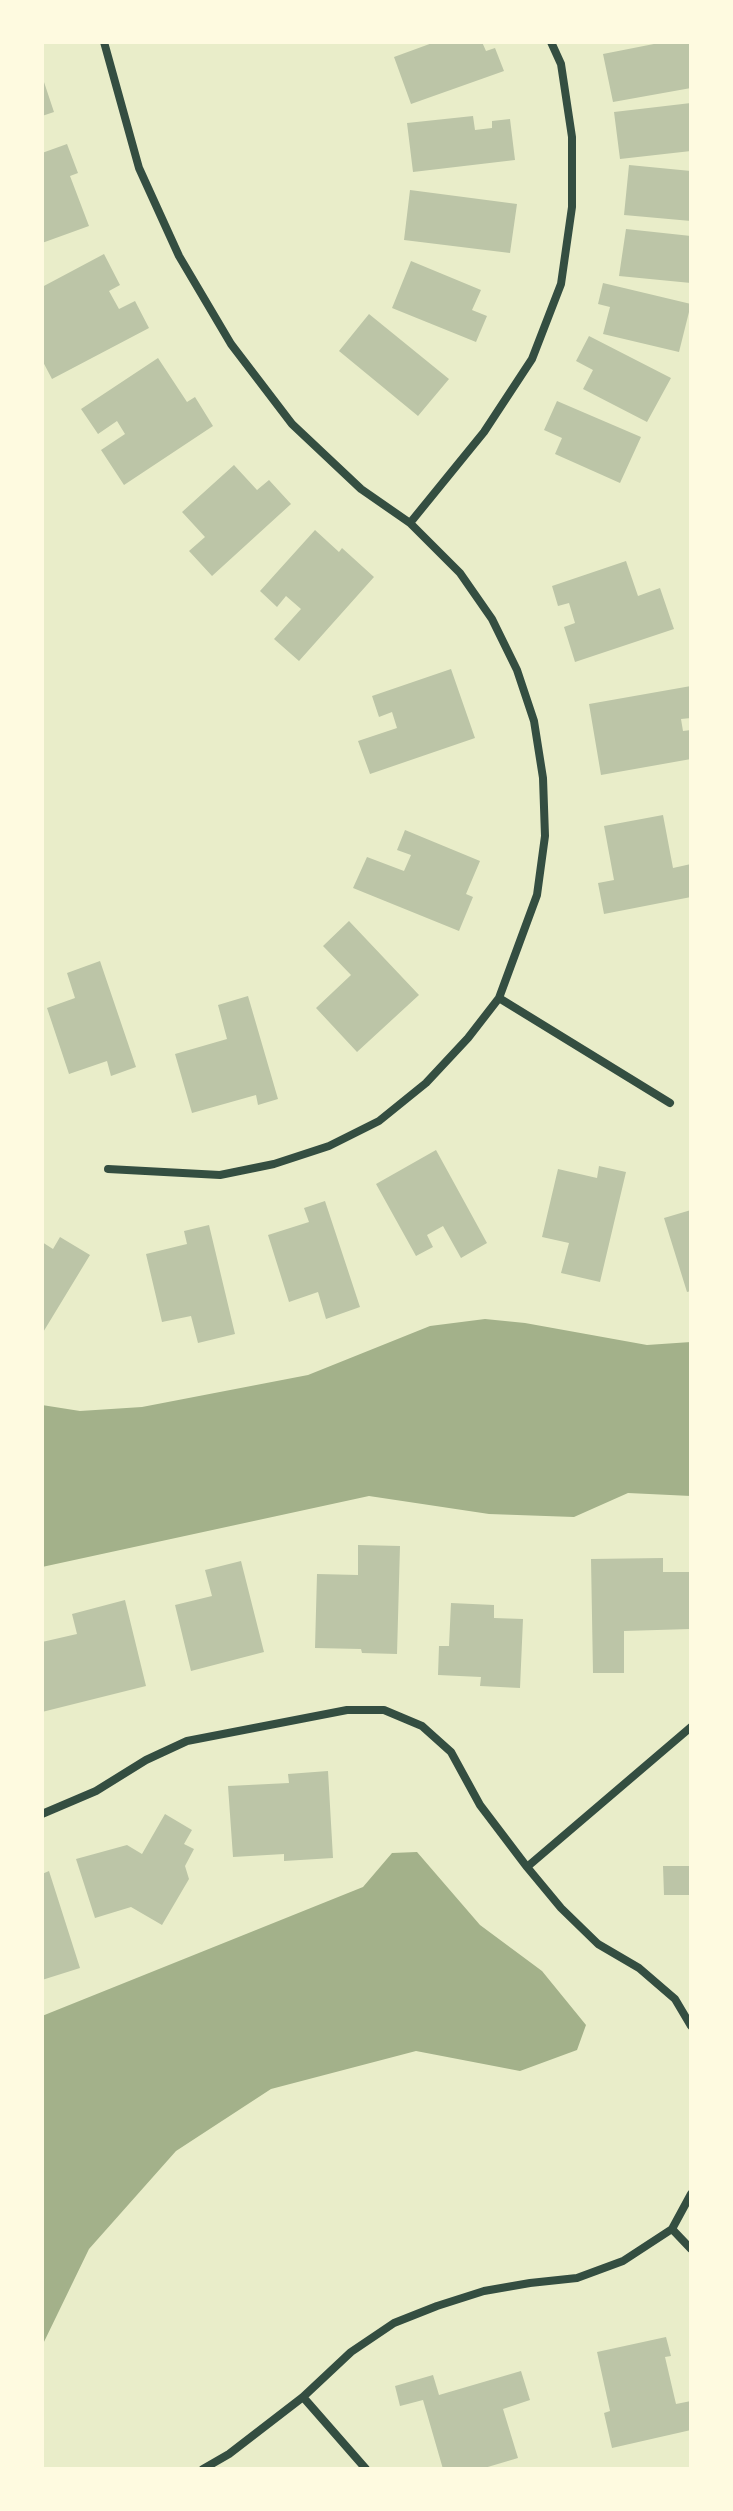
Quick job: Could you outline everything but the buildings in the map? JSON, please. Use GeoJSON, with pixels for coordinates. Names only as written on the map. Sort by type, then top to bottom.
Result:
{"type":"FeatureCollection","features":[{"type":"Feature","properties":{"kind":"street"},"geometry":{"type":"LineString","coordinates":[[104,42],[139,168],[179,256],[231,344],[292,424],[361,489],[410,523],[460,573],[492,619],[517,670],[534,721],[543,778],[545,836],[537,895],[499,998],[468,1038],[426,1083],[379,1121],[329,1146],[274,1164],[220,1175],[108,1169]]}},
{"type":"Feature","properties":{"kind":"street"},"geometry":{"type":"LineString","coordinates":[[410,523],[484,432],[532,359],[561,284],[572,207],[572,137],[561,64],[551,42]]}},
{"type":"Feature","properties":{"kind":"street"},"geometry":{"type":"LineString","coordinates":[[499,998],[670,1103]]}},
{"type":"Feature","properties":{"kind":"street"},"geometry":{"type":"LineString","coordinates":[[42,1814],[96,1791],[146,1760],[187,1741],[347,1710],[384,1710],[422,1726],[451,1752],[480,1805],[561,1908],[598,1944],[639,1968],[675,1999],[691,2026]]}},
{"type":"Feature","properties":{"kind":"street"},"geometry":{"type":"LineString","coordinates":[[527,1867],[691,1727]]}},
{"type":"Feature","properties":{"kind":"street"},"geometry":{"type":"LineString","coordinates":[[203,2469],[229,2454],[303,2397],[351,2352],[394,2323],[484,2291],[577,2278],[623,2261],[672,2229],[691,2194]]}},
{"type":"Feature","properties":{"kind":"street"},"geometry":{"type":"LineString","coordinates":[[672,2229],[691,2249]]}},
{"type":"Feature","properties":{"kind":"street"},"geometry":{"type":"LineString","coordinates":[[303,2397],[366,2469]]}},
{"type":"Feature","properties":{"kind":"shaded area"},"geometry":{"type":"Polygon","coordinates":[[[485,1319],[647,1345],[691,1342],[691,1496],[628,1493],[574,1517],[489,1514],[369,1496],[42,1567],[42,1405],[80,1411],[142,1407],[308,1375],[430,1326],[485,1319]]]}},
{"type":"Feature","properties":{"kind":"shaded area"},"geometry":{"type":"Polygon","coordinates":[[[417,1852],[480,1925],[542,1971],[586,2025],[577,2050],[520,2071],[416,2051],[271,2089],[176,2151],[89,2249],[42,2346],[42,2016],[363,1887],[392,1853],[417,1852]]]}}]}
